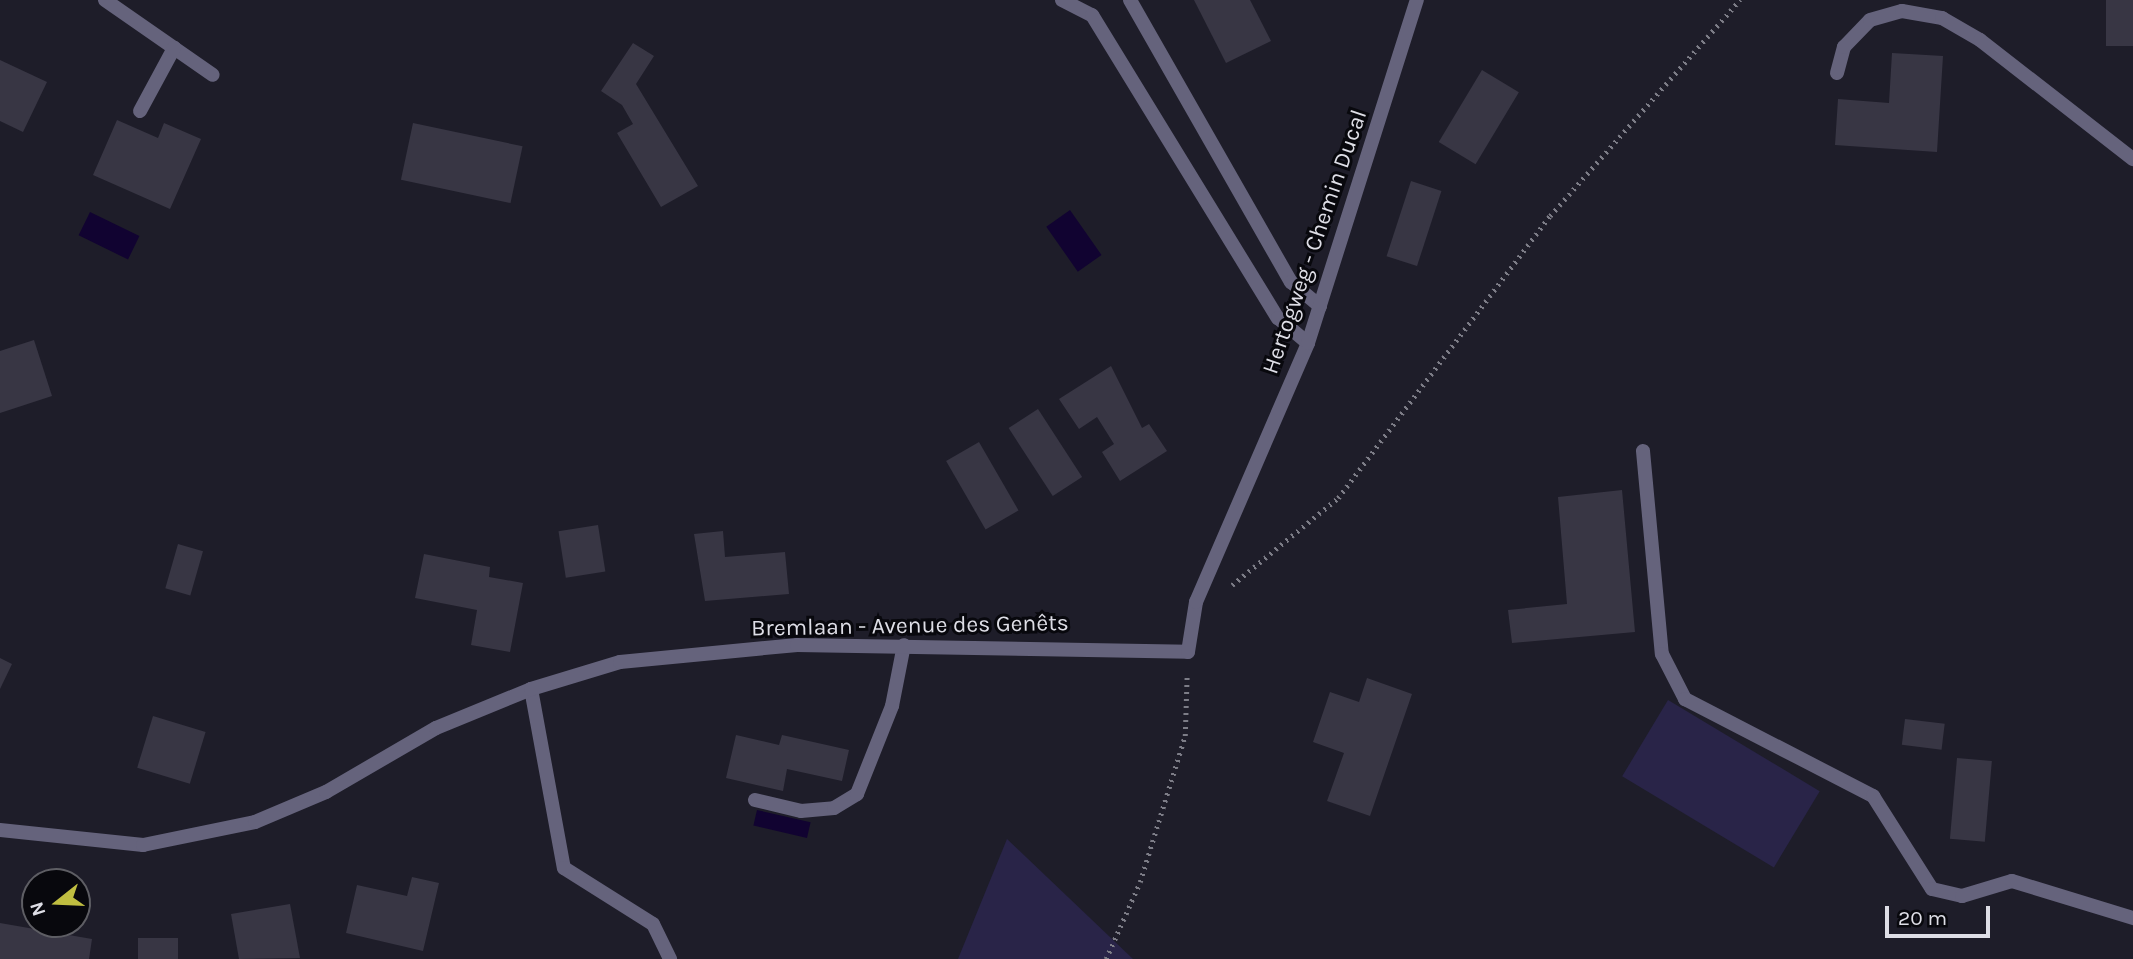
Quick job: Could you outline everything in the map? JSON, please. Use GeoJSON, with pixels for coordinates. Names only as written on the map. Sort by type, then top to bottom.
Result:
{"type":"FeatureCollection","features":[{"type":"Feature","properties":{"kind":"street"},"geometry":{"type":"LineString","coordinates":[[105,0],[213,75]]}},
{"type":"Feature","properties":{"kind":"street"},"geometry":{"type":"LineString","coordinates":[[1062,0],[1093,15],[1278,318],[1308,343]]}},
{"type":"Feature","properties":{"kind":"street"},"geometry":{"type":"LineString","coordinates":[[1130,0],[1291,282],[1320,306]]}},
{"type":"Feature","properties":{"kind":"street","name":"Hertogweg - Chemin Ducal"},"geometry":{"type":"LineString","coordinates":[[1188,652],[1193,617],[1308,343],[1417,0]]}},
{"type":"Feature","properties":{"kind":"street"},"geometry":{"type":"LineString","coordinates":[[1838,73],[1844,47],[1870,20],[1902,11],[1942,18],[1980,40],[2133,159]]}},
{"type":"Feature","properties":{"kind":"street"},"geometry":{"type":"LineString","coordinates":[[140,111],[174,48]]}},
{"type":"Feature","properties":{"kind":"street"},"geometry":{"type":"LineString","coordinates":[[1643,451],[1662,654],[1685,699],[1873,796],[1932,889],[1962,896],[2012,881],[2133,918]]}},
{"type":"Feature","properties":{"kind":"street","name":"Bremlaan - Avenue des Genêts"},"geometry":{"type":"LineString","coordinates":[[0,830],[143,845],[255,822],[348,780],[436,728],[531,689],[620,662],[797,645],[1188,652]]}},
{"type":"Feature","properties":{"kind":"street"},"geometry":{"type":"LineString","coordinates":[[755,800],[801,811],[834,808],[857,794],[892,706],[904,645]]}},
{"type":"Feature","properties":{"kind":"street"},"geometry":{"type":"LineString","coordinates":[[531,689],[564,868],[653,923],[670,959]]}},
{"type":"Feature","properties":{"kind":"path"},"geometry":{"type":"LineString","coordinates":[[1193,617],[1338,498],[1550,216],[1740,0]]}},
{"type":"Feature","properties":{"kind":"path"},"geometry":{"type":"LineString","coordinates":[[1106,959],[1140,882],[1185,736],[1188,652]]}},
{"type":"Feature","properties":{"kind":"shaded area"},"geometry":{"type":"Polygon","coordinates":[[[1070,210],[1102,255],[1078,272],[1046,227],[1070,210]]]}},
{"type":"Feature","properties":{"kind":"shaded area"},"geometry":{"type":"Polygon","coordinates":[[[90,212],[139,236],[128,259],[79,235],[90,212]]]}},
{"type":"Feature","properties":{"kind":"shaded area"},"geometry":{"type":"Polygon","coordinates":[[[1668,700],[1820,791],[1774,867],[1622,776],[1668,700]]]}},
{"type":"Feature","properties":{"kind":"shaded area"},"geometry":{"type":"Polygon","coordinates":[[[757,810],[811,822],[807,838],[753,826],[757,810]]]}},
{"type":"Feature","properties":{"kind":"shaded area"},"geometry":{"type":"Polygon","coordinates":[[[1007,839],[1133,959],[958,959],[1007,839]]]}},
{"type":"Feature","properties":{"kind":"building"},"geometry":{"type":"Polygon","coordinates":[[[1194,0],[1250,0],[1271,41],[1226,63],[1194,0]]]}},
{"type":"Feature","properties":{"kind":"building"},"geometry":{"type":"Polygon","coordinates":[[[2106,0],[2133,0],[2133,46],[2106,46],[2106,0]]]}},
{"type":"Feature","properties":{"kind":"building"},"geometry":{"type":"Polygon","coordinates":[[[633,43],[654,56],[636,84],[698,186],[661,207],[617,133],[633,124],[622,105],[601,91],[633,43]]]}},
{"type":"Feature","properties":{"kind":"building"},"geometry":{"type":"Polygon","coordinates":[[[1892,53],[1943,56],[1937,152],[1835,145],[1838,99],[1889,103],[1892,53]]]}},
{"type":"Feature","properties":{"kind":"building"},"geometry":{"type":"Polygon","coordinates":[[[0,60],[47,82],[23,132],[0,121],[0,60]]]}},
{"type":"Feature","properties":{"kind":"building"},"geometry":{"type":"Polygon","coordinates":[[[1482,70],[1519,92],[1476,164],[1439,142],[1482,70]]]}},
{"type":"Feature","properties":{"kind":"building"},"geometry":{"type":"Polygon","coordinates":[[[117,120],[158,138],[164,123],[201,139],[170,209],[93,175],[117,120]]]}},
{"type":"Feature","properties":{"kind":"building"},"geometry":{"type":"Polygon","coordinates":[[[413,123],[523,146],[510,203],[401,180],[413,123]]]}},
{"type":"Feature","properties":{"kind":"building"},"geometry":{"type":"Polygon","coordinates":[[[1411,181],[1441,191],[1417,266],[1387,256],[1411,181]]]}},
{"type":"Feature","properties":{"kind":"building"},"geometry":{"type":"Polygon","coordinates":[[[34,340],[52,396],[0,413],[0,351],[34,340]]]}},
{"type":"Feature","properties":{"kind":"building"},"geometry":{"type":"Polygon","coordinates":[[[1111,366],[1142,428],[1149,424],[1167,451],[1120,481],[1102,452],[1114,444],[1097,417],[1079,429],[1059,399],[1111,366]]]}},
{"type":"Feature","properties":{"kind":"building"},"geometry":{"type":"Polygon","coordinates":[[[1038,409],[1082,477],[1053,496],[1009,428],[1038,409]]]}},
{"type":"Feature","properties":{"kind":"building"},"geometry":{"type":"Polygon","coordinates":[[[979,442],[1018,510],[986,529],[946,461],[979,442]]]}},
{"type":"Feature","properties":{"kind":"building"},"geometry":{"type":"Polygon","coordinates":[[[1622,490],[1635,632],[1512,643],[1508,610],[1567,604],[1558,497],[1622,490]]]}},
{"type":"Feature","properties":{"kind":"building"},"geometry":{"type":"Polygon","coordinates":[[[598,525],[605,571],[566,578],[558,531],[598,525]]]}},
{"type":"Feature","properties":{"kind":"building"},"geometry":{"type":"Polygon","coordinates":[[[723,531],[725,557],[785,552],[789,594],[705,601],[694,534],[723,531]]]}},
{"type":"Feature","properties":{"kind":"building"},"geometry":{"type":"Polygon","coordinates":[[[178,544],[203,551],[190,595],[165,588],[178,544]]]}},
{"type":"Feature","properties":{"kind":"building"},"geometry":{"type":"Polygon","coordinates":[[[424,554],[490,567],[489,577],[523,583],[510,652],[471,645],[477,610],[415,598],[424,554]]]}},
{"type":"Feature","properties":{"kind":"building"},"geometry":{"type":"Polygon","coordinates":[[[0,658],[12,664],[0,689],[0,658]]]}},
{"type":"Feature","properties":{"kind":"building"},"geometry":{"type":"Polygon","coordinates":[[[1367,678],[1412,694],[1370,816],[1327,801],[1344,753],[1313,742],[1330,692],[1359,702],[1367,678]]]}},
{"type":"Feature","properties":{"kind":"building"},"geometry":{"type":"Polygon","coordinates":[[[153,716],[206,732],[190,784],[137,768],[153,716]]]}},
{"type":"Feature","properties":{"kind":"building"},"geometry":{"type":"Polygon","coordinates":[[[1905,719],[1945,724],[1942,750],[1902,745],[1905,719]]]}},
{"type":"Feature","properties":{"kind":"building"},"geometry":{"type":"Polygon","coordinates":[[[736,735],[779,745],[782,735],[849,750],[842,781],[787,769],[783,791],[726,778],[736,735]]]}},
{"type":"Feature","properties":{"kind":"building"},"geometry":{"type":"Polygon","coordinates":[[[1957,758],[1992,761],[1985,842],[1950,839],[1957,758]]]}},
{"type":"Feature","properties":{"kind":"building"},"geometry":{"type":"Polygon","coordinates":[[[412,877],[439,883],[423,951],[346,933],[357,885],[407,896],[412,877]]]}},
{"type":"Feature","properties":{"kind":"building"},"geometry":{"type":"Polygon","coordinates":[[[290,904],[300,958],[239,959],[231,914],[290,904]]]}},
{"type":"Feature","properties":{"kind":"building"},"geometry":{"type":"Polygon","coordinates":[[[0,923],[21,927],[21,938],[92,939],[89,959],[0,959],[0,923]]]}},
{"type":"Feature","properties":{"kind":"building"},"geometry":{"type":"Polygon","coordinates":[[[138,938],[178,938],[178,959],[138,959],[138,938]]]}}]}
